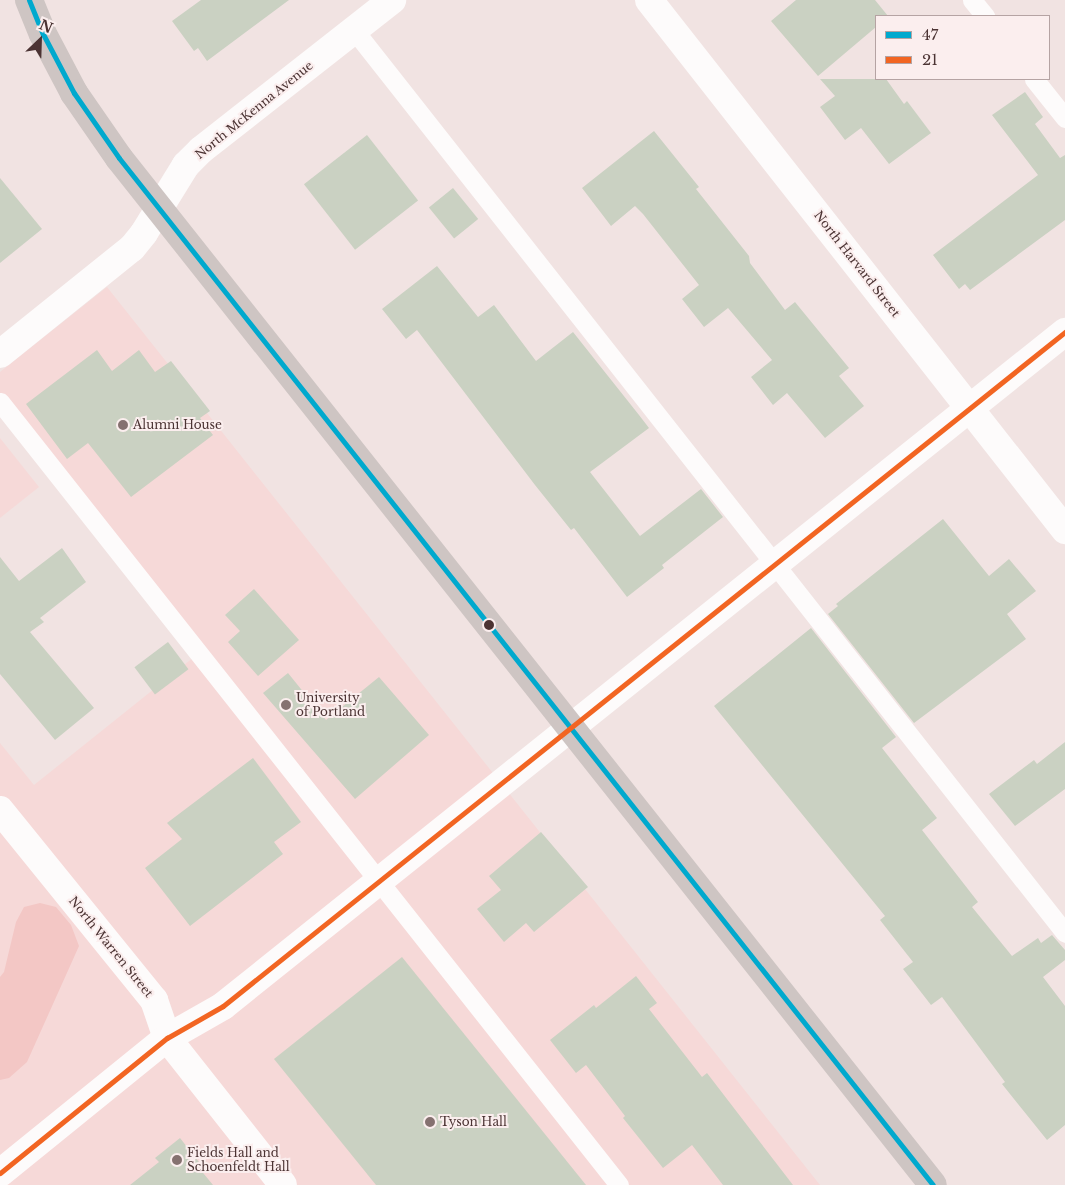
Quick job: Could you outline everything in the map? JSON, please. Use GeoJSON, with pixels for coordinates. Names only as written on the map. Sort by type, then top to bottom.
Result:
{"type":"FeatureCollection","features":[{"type":"Feature","properties":{"kind":"main road"},"geometry":{"type":"LineString","coordinates":[[29,0],[60,68],[92,122],[933,1185]]}},
{"type":"Feature","properties":{"kind":"street","name":"North McKenna Avenue"},"geometry":{"type":"LineString","coordinates":[[0,354],[132,248],[186,165],[201,150],[392,0]]}},
{"type":"Feature","properties":{"kind":"street","name":"North Harvard Street"},"geometry":{"type":"LineString","coordinates":[[649,0],[1065,530]]}},
{"type":"Feature","properties":{"kind":"street"},"geometry":{"type":"LineString","coordinates":[[0,1173],[167,1038],[223,1006],[569,727],[1065,332]]}},
{"type":"Feature","properties":{"kind":"street","name":"North Warren Street"},"geometry":{"type":"LineString","coordinates":[[0,810],[154,1000],[167,1038],[283,1185]]}},
{"type":"Feature","properties":{"kind":"lane"},"geometry":{"type":"LineString","coordinates":[[972,0],[984,15]]}},
{"type":"Feature","properties":{"kind":"lane"},"geometry":{"type":"LineString","coordinates":[[354,30],[1065,933]]}},
{"type":"Feature","properties":{"kind":"lane"},"geometry":{"type":"LineString","coordinates":[[1035,80],[1065,118]]}},
{"type":"Feature","properties":{"kind":"lane"},"geometry":{"type":"LineString","coordinates":[[0,402],[619,1185]]}},
{"type":"Feature","properties":{"kind":"shaded area","name":"University of Portland"},"geometry":{"type":"Polygon","coordinates":[[[107,287],[820,1185],[0,1185],[0,743],[34,785],[199,653],[0,402],[0,372],[107,287]]]}},
{"type":"Feature","properties":{"kind":"shaded area"},"geometry":{"type":"Polygon","coordinates":[[[0,438],[39,487],[0,518],[0,438]]]}},
{"type":"Feature","properties":{"kind":"shaded area"},"geometry":{"type":"Polygon","coordinates":[[[40,903],[56,907],[71,925],[79,946],[27,1062],[9,1078],[0,1080],[0,977],[4,972],[16,922],[24,907],[40,903]]]}},
{"type":"Feature","properties":{"kind":"building"},"geometry":{"type":"Polygon","coordinates":[[[201,0],[289,0],[207,61],[198,48],[194,51],[172,21],[201,0]]]}},
{"type":"Feature","properties":{"kind":"building"},"geometry":{"type":"Polygon","coordinates":[[[796,0],[875,0],[887,15],[875,15],[875,28],[818,76],[771,21],[796,0]]]}},
{"type":"Feature","properties":{"kind":"building"},"geometry":{"type":"Polygon","coordinates":[[[820,79],[887,80],[904,104],[907,101],[931,133],[889,164],[861,128],[845,140],[820,107],[835,96],[820,79]]]}},
{"type":"Feature","properties":{"kind":"building"},"geometry":{"type":"Polygon","coordinates":[[[1025,92],[1043,117],[1035,124],[1060,158],[1065,155],[1065,220],[970,290],[965,284],[959,289],[933,255],[1038,175],[992,115],[1025,92]]]}},
{"type":"Feature","properties":{"kind":"building"},"geometry":{"type":"Polygon","coordinates":[[[654,131],[699,187],[696,189],[749,256],[750,263],[785,310],[795,302],[849,368],[839,376],[864,406],[825,438],[787,393],[773,405],[751,377],[772,360],[728,308],[704,327],[682,299],[699,285],[643,214],[635,206],[611,226],[582,188],[654,131]]]}},
{"type":"Feature","properties":{"kind":"building"},"geometry":{"type":"Polygon","coordinates":[[[367,135],[418,200],[355,250],[304,184],[367,135]]]}},
{"type":"Feature","properties":{"kind":"building"},"geometry":{"type":"Polygon","coordinates":[[[0,178],[42,229],[0,263],[0,178]]]}},
{"type":"Feature","properties":{"kind":"building"},"geometry":{"type":"Polygon","coordinates":[[[453,188],[478,219],[454,239],[429,208],[453,188]]]}},
{"type":"Feature","properties":{"kind":"building"},"geometry":{"type":"Polygon","coordinates":[[[437,266],[478,317],[494,305],[536,361],[573,332],[649,428],[590,472],[640,536],[701,489],[723,517],[662,565],[664,568],[627,597],[574,528],[571,530],[535,485],[417,330],[406,339],[382,309],[437,266]]]}},
{"type":"Feature","properties":{"kind":"building","name":"Alumni House"},"geometry":{"type":"Polygon","coordinates":[[[97,350],[112,371],[139,350],[155,372],[171,361],[210,411],[200,418],[213,435],[131,497],[88,443],[67,459],[26,404],[97,350]]]}},
{"type":"Feature","properties":{"kind":"building"},"geometry":{"type":"Polygon","coordinates":[[[943,519],[989,576],[1009,559],[1036,591],[1007,614],[1026,639],[914,723],[828,614],[838,606],[836,604],[943,519]]]}},
{"type":"Feature","properties":{"kind":"building"},"geometry":{"type":"Polygon","coordinates":[[[62,548],[86,582],[40,618],[44,622],[30,632],[94,708],[55,740],[0,674],[0,557],[19,581],[62,548]]]}},
{"type":"Feature","properties":{"kind":"building"},"geometry":{"type":"Polygon","coordinates":[[[254,589],[299,640],[258,676],[228,642],[240,631],[225,615],[254,589]]]}},
{"type":"Feature","properties":{"kind":"building"},"geometry":{"type":"Polygon","coordinates":[[[811,628],[896,737],[882,748],[937,818],[922,830],[978,902],[972,907],[1012,956],[1038,938],[1041,943],[1052,935],[1065,950],[1065,960],[1043,977],[1065,1006],[1065,1125],[1047,1140],[1002,1084],[1005,1082],[942,997],[931,1005],[903,969],[913,962],[880,920],[885,916],[714,706],[811,628]]]}},
{"type":"Feature","properties":{"kind":"building"},"geometry":{"type":"Polygon","coordinates":[[[168,642],[188,669],[155,694],[134,667],[168,642]]]}},
{"type":"Feature","properties":{"kind":"building"},"geometry":{"type":"Polygon","coordinates":[[[288,673],[326,720],[379,677],[429,735],[355,799],[263,693],[288,673]]]}},
{"type":"Feature","properties":{"kind":"building"},"geometry":{"type":"Polygon","coordinates":[[[1065,742],[1065,789],[1015,826],[989,794],[1034,760],[1037,764],[1065,742]]]}},
{"type":"Feature","properties":{"kind":"building"},"geometry":{"type":"Polygon","coordinates":[[[253,758],[301,822],[274,842],[283,854],[190,926],[145,868],[182,839],[167,823],[253,758]]]}},
{"type":"Feature","properties":{"kind":"building"},"geometry":{"type":"Polygon","coordinates":[[[541,832],[588,887],[534,932],[526,923],[504,942],[477,909],[501,890],[489,876],[541,832]]]}},
{"type":"Feature","properties":{"kind":"building","name":"Tyson Hall"},"geometry":{"type":"Polygon","coordinates":[[[402,957],[586,1185],[376,1185],[274,1059],[402,957]]]}},
{"type":"Feature","properties":{"kind":"building"},"geometry":{"type":"Polygon","coordinates":[[[636,976],[657,1003],[649,1009],[702,1077],[707,1073],[793,1185],[723,1185],[692,1145],[663,1168],[623,1118],[625,1116],[586,1065],[576,1073],[550,1040],[594,1005],[596,1008],[636,976]]]}},
{"type":"Feature","properties":{"kind":"building","name":"Fields Hall and Schoenfeldt Hall"},"geometry":{"type":"Polygon","coordinates":[[[180,1138],[202,1166],[199,1168],[213,1185],[130,1185],[159,1162],[155,1158],[180,1138]]]}},
{"type":"Feature","properties":{"kind":"transit line","name":"47"},"geometry":{"type":"LineString","coordinates":[[29,0],[43,34],[74,93],[119,158],[933,1185]]}},
{"type":"Feature","properties":{"kind":"transit line","name":"21"},"geometry":{"type":"LineString","coordinates":[[0,1173],[167,1038],[223,1006],[1065,332]]}},
{"type":"Feature","properties":{"kind":"place","name":"Alumni House"},"geometry":{"type":"Point","coordinates":[123,425]}},
{"type":"Feature","properties":{"kind":"place","name":"University of Portland"},"geometry":{"type":"Point","coordinates":[286,705]}},
{"type":"Feature","properties":{"kind":"place","name":"Tyson Hall"},"geometry":{"type":"Point","coordinates":[430,1122]}},
{"type":"Feature","properties":{"kind":"place","name":"Fields Hall and Schoenfeldt Hall"},"geometry":{"type":"Point","coordinates":[177,1160]}}]}
